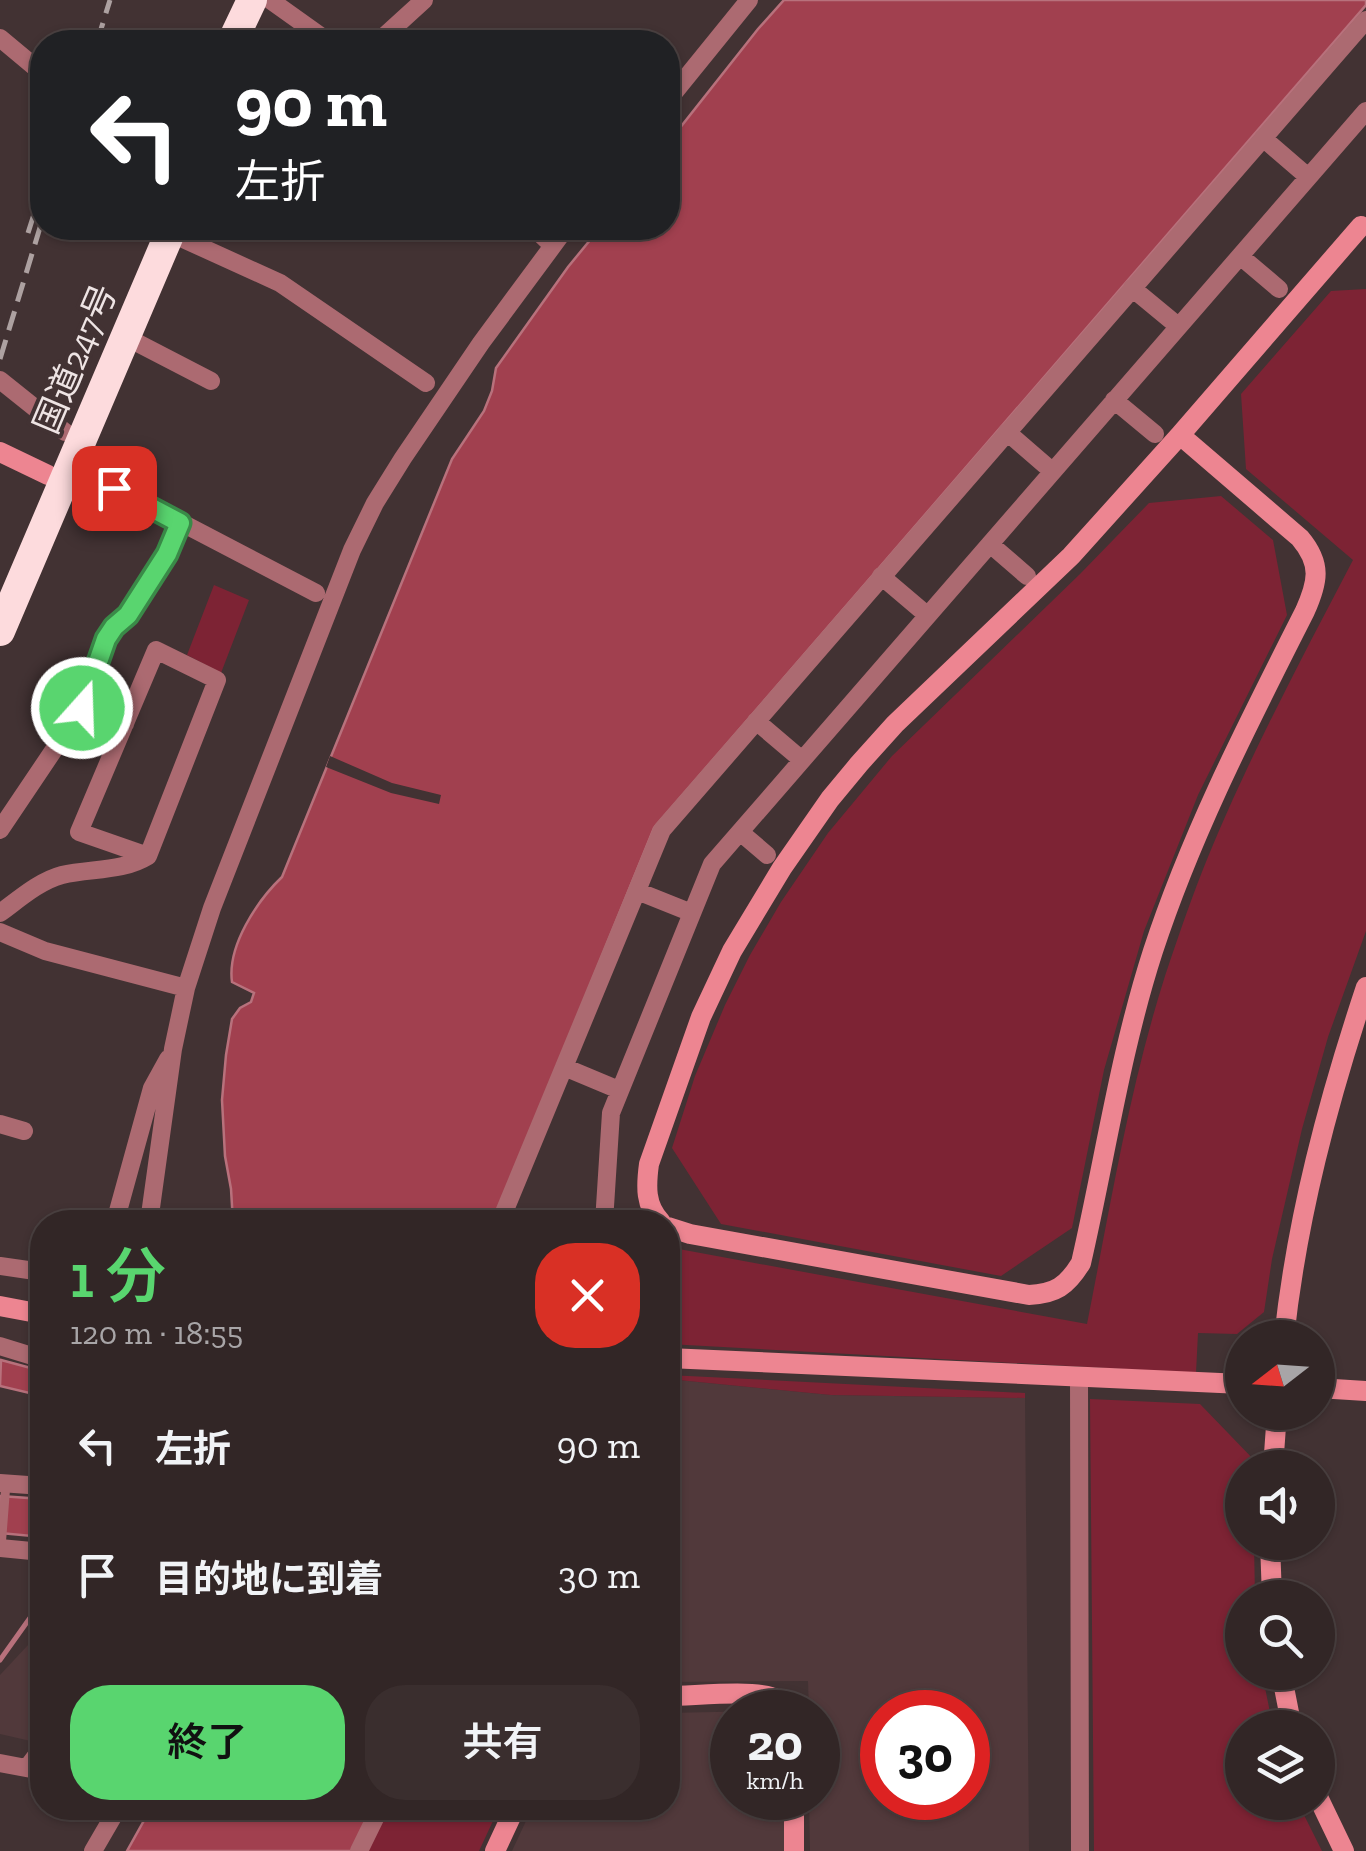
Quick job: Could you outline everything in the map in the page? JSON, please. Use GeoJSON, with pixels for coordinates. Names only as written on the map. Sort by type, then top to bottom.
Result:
{"type":"FeatureCollection","features":[{"type":"Feature","properties":{"kind":"highway"},"geometry":{"type":"LineString","coordinates":[[238,30],[252,0]]}},
{"type":"Feature","properties":{"kind":"highway"},"geometry":{"type":"LineString","coordinates":[[257,30],[270,0]]}},
{"type":"Feature","properties":{"kind":"highway","name":"国道247号"},"geometry":{"type":"LineString","coordinates":[[0,631],[59,470],[65,432],[160,240]]}},
{"type":"Feature","properties":{"kind":"highway","name":"国道247号"},"geometry":{"type":"LineString","coordinates":[[0,586],[126,337],[161,240]]}},
{"type":"Feature","properties":{"kind":"street"},"geometry":{"type":"LineString","coordinates":[[270,0],[312,30]]}},
{"type":"Feature","properties":{"kind":"street"},"geometry":{"type":"LineString","coordinates":[[391,30],[424,0]]}},
{"type":"Feature","properties":{"kind":"street"},"geometry":{"type":"LineString","coordinates":[[680,85],[748,0]]}},
{"type":"Feature","properties":{"kind":"street"},"geometry":{"type":"LineString","coordinates":[[505,1210],[662,830],[1366,20]]}},
{"type":"Feature","properties":{"kind":"street"},"geometry":{"type":"LineString","coordinates":[[0,38],[30,63]]}},
{"type":"Feature","properties":{"kind":"street"},"geometry":{"type":"LineString","coordinates":[[608,1210],[616,1184],[611,1113],[712,864],[1366,112]]}},
{"type":"Feature","properties":{"kind":"street"},"geometry":{"type":"LineString","coordinates":[[1263,138],[1307,176]]}},
{"type":"Feature","properties":{"kind":"street"},"geometry":{"type":"LineString","coordinates":[[651,1210],[646,1187],[648,1164],[701,1017],[732,951],[782,868],[830,800],[883,737],[1061,566],[1364,225]]}},
{"type":"Feature","properties":{"kind":"street"},"geometry":{"type":"LineString","coordinates":[[188,240],[280,283],[426,382]]}},
{"type":"Feature","properties":{"kind":"street"},"geometry":{"type":"LineString","coordinates":[[547,240],[552,245]]}},
{"type":"Feature","properties":{"kind":"street"},"geometry":{"type":"LineString","coordinates":[[150,1210],[186,988],[212,908],[346,566],[375,503],[481,343],[556,240]]}},
{"type":"Feature","properties":{"kind":"street"},"geometry":{"type":"LineString","coordinates":[[1240,256],[1279,289]]}},
{"type":"Feature","properties":{"kind":"street"},"geometry":{"type":"LineString","coordinates":[[1132,288],[1178,326]]}},
{"type":"Feature","properties":{"kind":"street"},"geometry":{"type":"LineString","coordinates":[[126,337],[211,381]]}},
{"type":"Feature","properties":{"kind":"street"},"geometry":{"type":"LineString","coordinates":[[0,380],[65,432]]}},
{"type":"Feature","properties":{"kind":"street"},"geometry":{"type":"LineString","coordinates":[[1114,400],[1155,434]]}},
{"type":"Feature","properties":{"kind":"street"},"geometry":{"type":"LineString","coordinates":[[1007,432],[1052,471]]}},
{"type":"Feature","properties":{"kind":"street"},"geometry":{"type":"LineString","coordinates":[[680,1231],[1028,1295],[1057,1290],[1072,1278],[1080,1263],[1113,1101],[1152,954],[1198,830],[1305,611],[1316,575],[1314,558],[1300,538],[1180,435]]}},
{"type":"Feature","properties":{"kind":"street"},"geometry":{"type":"LineString","coordinates":[[0,452],[59,470],[180,523],[316,594]]}},
{"type":"Feature","properties":{"kind":"street"},"geometry":{"type":"LineString","coordinates":[[0,830],[82,708],[106,639],[128,615],[167,554],[180,523]]}},
{"type":"Feature","properties":{"kind":"street"},"geometry":{"type":"LineString","coordinates":[[990,544],[1027,576]]}},
{"type":"Feature","properties":{"kind":"street"},"geometry":{"type":"LineString","coordinates":[[881,576],[927,615]]}},
{"type":"Feature","properties":{"kind":"street"},"geometry":{"type":"LineString","coordinates":[[0,914],[58,876],[133,864],[148,856],[217,680],[156,650],[79,832],[148,856]]}},
{"type":"Feature","properties":{"kind":"street"},"geometry":{"type":"LineString","coordinates":[[82,708],[124,724]]}},
{"type":"Feature","properties":{"kind":"street"},"geometry":{"type":"LineString","coordinates":[[756,721],[802,760]]}},
{"type":"Feature","properties":{"kind":"street"},"geometry":{"type":"LineString","coordinates":[[740,832],[767,855]]}},
{"type":"Feature","properties":{"kind":"street"},"geometry":{"type":"LineString","coordinates":[[637,891],[692,913]]}},
{"type":"Feature","properties":{"kind":"street"},"geometry":{"type":"LineString","coordinates":[[0,932],[45,951],[186,988]]}},
{"type":"Feature","properties":{"kind":"street"},"geometry":{"type":"LineString","coordinates":[[1287,1320],[1312,1173],[1366,986]]}},
{"type":"Feature","properties":{"kind":"street"},"geometry":{"type":"LineString","coordinates":[[118,1210],[152,1088],[173,1050]]}},
{"type":"Feature","properties":{"kind":"street"},"geometry":{"type":"LineString","coordinates":[[564,1068],[619,1090]]}},
{"type":"Feature","properties":{"kind":"street"},"geometry":{"type":"LineString","coordinates":[[0,1124],[24,1130]]}},
{"type":"Feature","properties":{"kind":"street"},"geometry":{"type":"LineString","coordinates":[[0,1266],[30,1270]]}},
{"type":"Feature","properties":{"kind":"street"},"geometry":{"type":"LineString","coordinates":[[0,1306],[30,1312]]}},
{"type":"Feature","properties":{"kind":"street"},"geometry":{"type":"LineString","coordinates":[[0,1346],[30,1355]]}},
{"type":"Feature","properties":{"kind":"street"},"geometry":{"type":"LineString","coordinates":[[680,1359],[1225,1383]]}},
{"type":"Feature","properties":{"kind":"street"},"geometry":{"type":"LineString","coordinates":[[1079,1376],[1080,1851]]}},
{"type":"Feature","properties":{"kind":"street"},"geometry":{"type":"LineString","coordinates":[[1335,1389],[1366,1391]]}},
{"type":"Feature","properties":{"kind":"street"},"geometry":{"type":"LineString","coordinates":[[4,1485],[30,1486]]}},
{"type":"Feature","properties":{"kind":"street"},"geometry":{"type":"LineString","coordinates":[[1,1546],[30,1550]]}},
{"type":"Feature","properties":{"kind":"street"},"geometry":{"type":"LineString","coordinates":[[680,1696],[710,1696]]}},
{"type":"Feature","properties":{"kind":"street"},"geometry":{"type":"LineString","coordinates":[[0,1763],[30,1769]]}},
{"type":"Feature","properties":{"kind":"street"},"geometry":{"type":"LineString","coordinates":[[94,1851],[111,1820]]}},
{"type":"Feature","properties":{"kind":"street"},"geometry":{"type":"LineString","coordinates":[[359,1851],[374,1820]]}},
{"type":"Feature","properties":{"kind":"street"},"geometry":{"type":"LineString","coordinates":[[494,1851],[509,1820]]}},
{"type":"Feature","properties":{"kind":"street"},"geometry":{"type":"LineString","coordinates":[[794,1820],[794,1851]]}},
{"type":"Feature","properties":{"kind":"street"},"geometry":{"type":"LineString","coordinates":[[1329,1820],[1344,1851]]}},
{"type":"Feature","properties":{"kind":"lane"},"geometry":{"type":"LineString","coordinates":[[1,1546],[4,1485]]}},
{"type":"Feature","properties":{"kind":"shaded area"},"geometry":{"type":"Polygon","coordinates":[[[784,0],[1366,0],[1366,5],[654,828],[499,1210],[232,1210],[222,1100],[226,1055],[232,1019],[251,1002],[254,993],[232,982],[234,954],[254,911],[282,877],[452,459],[484,411],[496,368],[590,240],[680,240],[680,128],[784,0]]]}},
{"type":"Feature","properties":{"kind":"shaded area"},"geometry":{"type":"Polygon","coordinates":[[[1366,289],[1366,931],[1328,1037],[1302,1129],[1264,1312],[1254,1320],[1225,1320],[1225,1334],[1198,1333],[1196,1373],[680,1345],[680,1249],[1087,1324],[1131,1105],[1177,940],[1233,798],[1353,560],[1246,469],[1241,394],[1331,291],[1366,289]]]}},
{"type":"Feature","properties":{"kind":"shaded area"},"geometry":{"type":"Polygon","coordinates":[[[1221,496],[1273,540],[1287,615],[1198,795],[1144,931],[1104,1070],[1072,1228],[1001,1276],[721,1224],[672,1148],[695,1076],[725,1005],[781,902],[828,833],[892,756],[1149,503],[1221,496]]]}},
{"type":"Feature","properties":{"kind":"shaded area"},"geometry":{"type":"Polygon","coordinates":[[[214,585],[249,600],[221,673],[187,655],[214,585]]]}},
{"type":"Feature","properties":{"kind":"shaded area"},"geometry":{"type":"Polygon","coordinates":[[[1,1360],[30,1368],[30,1393],[0,1386],[1,1360]]]}},
{"type":"Feature","properties":{"kind":"shaded area"},"geometry":{"type":"Polygon","coordinates":[[[680,1376],[1025,1393],[1025,1398],[831,1395],[680,1380],[680,1376]]]}},
{"type":"Feature","properties":{"kind":"shaded area"},"geometry":{"type":"Polygon","coordinates":[[[680,1380],[831,1395],[1025,1398],[1029,1851],[810,1851],[809,1820],[840,1820],[840,1690],[808,1690],[808,1681],[680,1682],[680,1380]]]}},
{"type":"Feature","properties":{"kind":"shaded area"},"geometry":{"type":"Polygon","coordinates":[[[1090,1399],[1200,1404],[1244,1450],[1225,1450],[1225,1560],[1254,1560],[1255,1580],[1225,1580],[1225,1690],[1265,1690],[1270,1710],[1225,1710],[1225,1820],[1306,1820],[1322,1851],[1094,1851],[1090,1399]]]}},
{"type":"Feature","properties":{"kind":"shaded area"},"geometry":{"type":"Polygon","coordinates":[[[0,1496],[30,1498],[30,1536],[0,1533],[0,1496]]]}},
{"type":"Feature","properties":{"kind":"shaded area"},"geometry":{"type":"Polygon","coordinates":[[[30,1643],[30,1741],[0,1734],[0,1675],[30,1643]]]}},
{"type":"Feature","properties":{"kind":"shaded area"},"geometry":{"type":"Polygon","coordinates":[[[710,1712],[710,1820],[784,1820],[784,1851],[512,1851],[526,1820],[680,1820],[680,1713],[710,1712]]]}},
{"type":"Feature","properties":{"kind":"shaded area"},"geometry":{"type":"Polygon","coordinates":[[[144,1820],[366,1820],[352,1851],[127,1851],[144,1820]]]}},
{"type":"Feature","properties":{"kind":"shaded area"},"geometry":{"type":"Polygon","coordinates":[[[383,1820],[493,1820],[479,1851],[368,1851],[383,1820]]]}},
{"type":"Feature","properties":{"kind":"pier"},"geometry":{"type":"Polygon","coordinates":[[[330,756],[392,783],[441,795],[439,804],[391,793],[326,767],[330,756]]]}},
{"type":"Feature","properties":{"kind":"waterway"},"geometry":{"type":"LineString","coordinates":[[0,1660],[30,1618]]}},
{"type":"Feature","properties":{"kind":"railway"},"geometry":{"type":"LineString","coordinates":[[101,30],[110,0]]}},
{"type":"Feature","properties":{"kind":"railway"},"geometry":{"type":"LineString","coordinates":[[28,233],[30,227]]}},
{"type":"Feature","properties":{"kind":"railway"},"geometry":{"type":"LineString","coordinates":[[0,359],[36,240]]}},
{"type":"Feature","properties":{"kind":"route"},"geometry":{"type":"LineString","coordinates":[[82,708],[106,639],[128,615],[167,554],[180,523],[114,488]]}}]}
